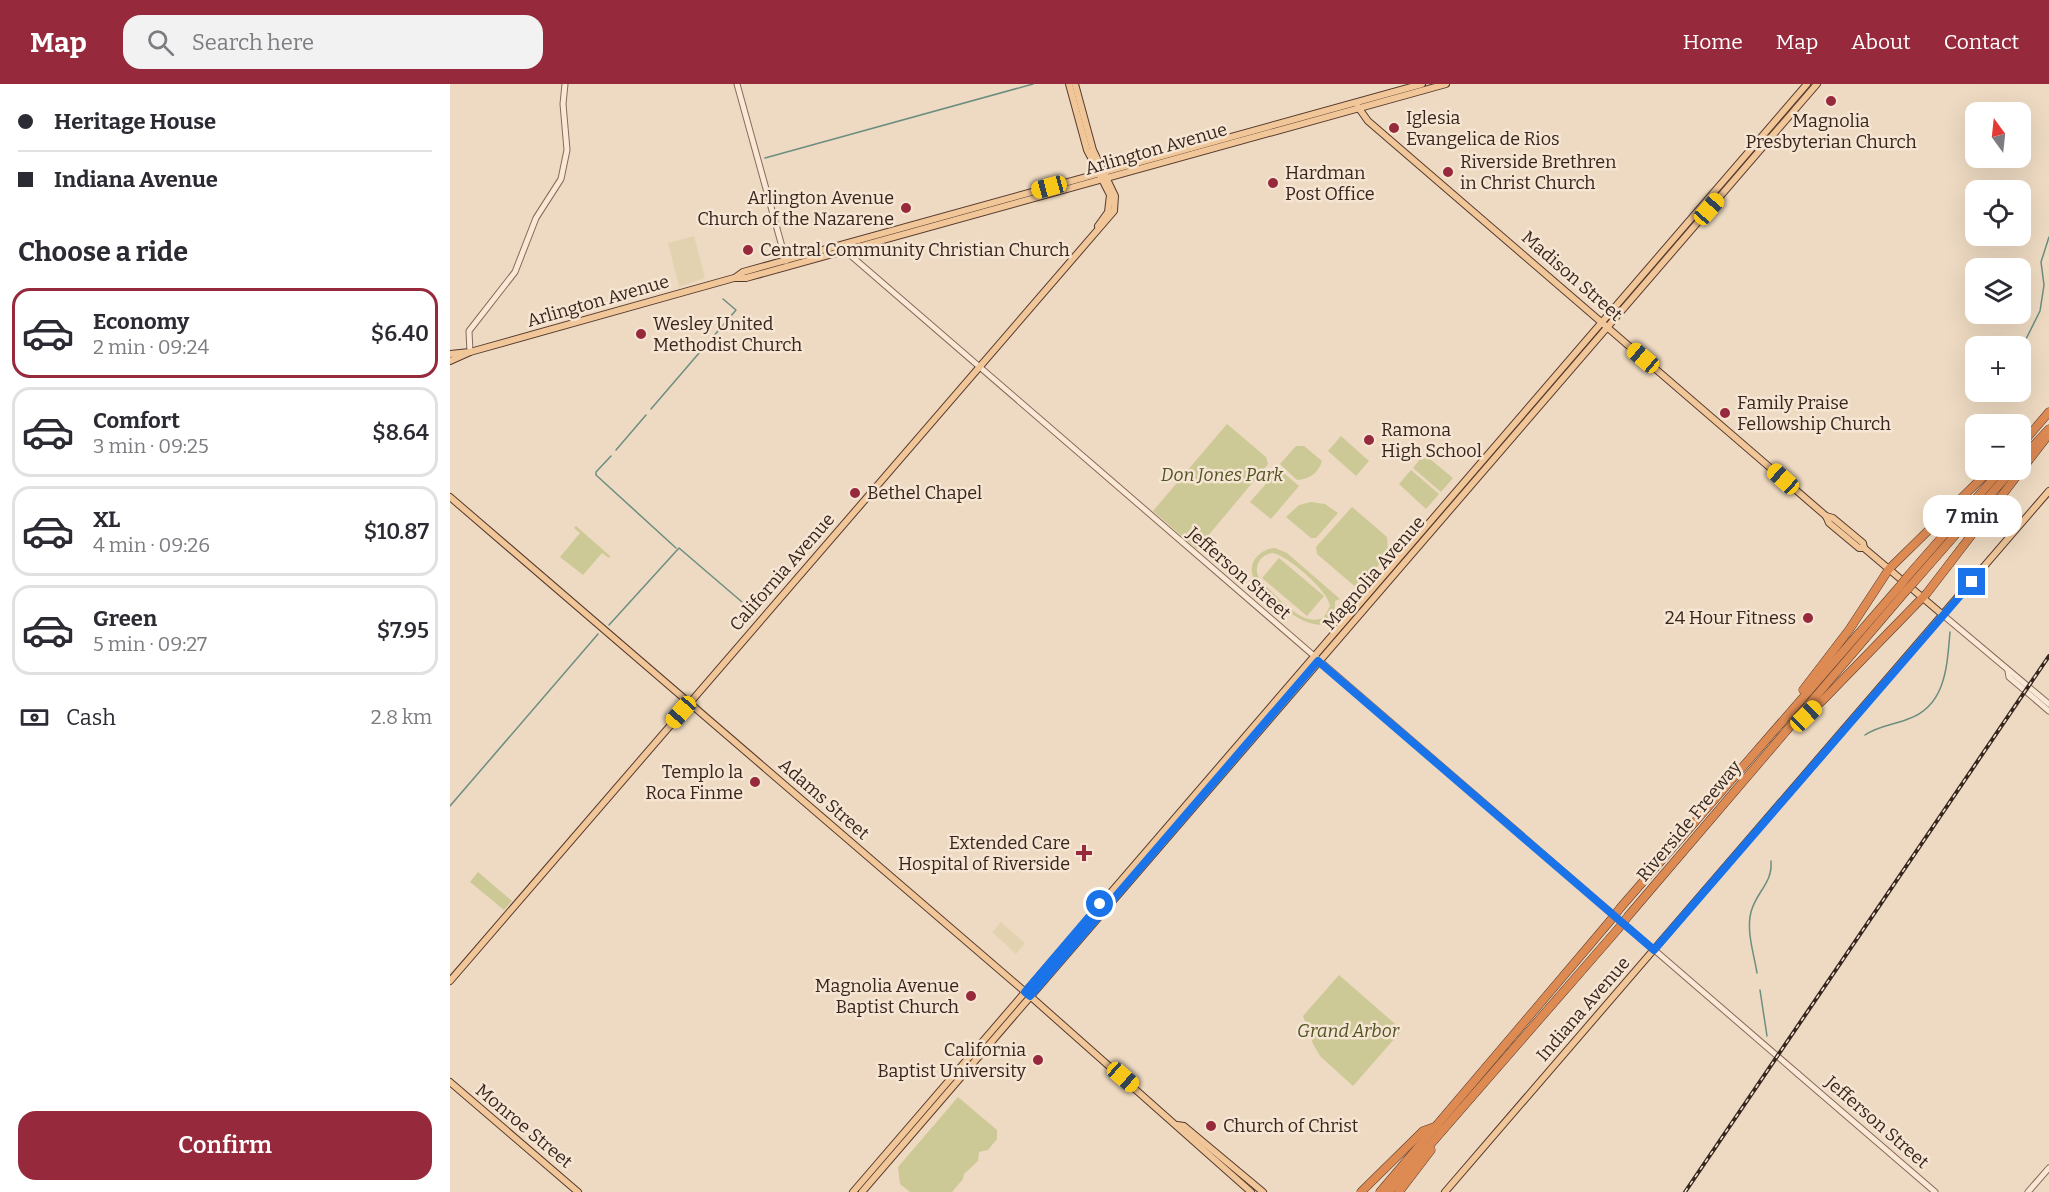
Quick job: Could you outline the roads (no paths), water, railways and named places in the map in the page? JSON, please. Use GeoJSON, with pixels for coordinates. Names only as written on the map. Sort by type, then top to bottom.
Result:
{"type":"FeatureCollection","features":[{"type":"Feature","properties":{"kind":"highway"},"geometry":{"type":"LineString","coordinates":[[2031,433],[2049,412]]}},
{"type":"Feature","properties":{"kind":"highway"},"geometry":{"type":"LineString","coordinates":[[2031,448],[2049,429]]}},
{"type":"Feature","properties":{"kind":"highway"},"geometry":{"type":"LineString","coordinates":[[1789,726],[1814,708],[1923,597],[2049,434]]}},
{"type":"Feature","properties":{"kind":"highway"},"geometry":{"type":"LineString","coordinates":[[1790,712],[1793,703],[1849,630],[1889,569],[1980,480]]}},
{"type":"Feature","properties":{"kind":"highway","name":"Riverside Freeway"},"geometry":{"type":"LineString","coordinates":[[1389,1192],[1618,929],[1993,480]]}},
{"type":"Feature","properties":{"kind":"highway","name":"Riverside Freeway"},"geometry":{"type":"LineString","coordinates":[[1910,579],[2003,480]]}},
{"type":"Feature","properties":{"kind":"highway","name":"Riverside Freeway"},"geometry":{"type":"LineString","coordinates":[[1380,1192],[1790,712],[1902,590]]}},
{"type":"Feature","properties":{"kind":"highway"},"geometry":{"type":"LineString","coordinates":[[1400,1192],[1452,1126],[1453,1117]]}},
{"type":"Feature","properties":{"kind":"highway"},"geometry":{"type":"LineString","coordinates":[[1361,1192],[1424,1131],[1438,1126]]}},
{"type":"Feature","properties":{"kind":"main road"},"geometry":{"type":"LineString","coordinates":[[1069,84],[1087,150],[1103,176]]}},
{"type":"Feature","properties":{"kind":"main road"},"geometry":{"type":"LineString","coordinates":[[1076,84],[1093,150],[1103,176]]}},
{"type":"Feature","properties":{"kind":"main road","name":"Arlington Avenue"},"geometry":{"type":"LineString","coordinates":[[1358,105],[1422,84]]}},
{"type":"Feature","properties":{"kind":"main road","name":"Arlington Avenue"},"geometry":{"type":"LineString","coordinates":[[734,278],[743,272],[841,248],[1358,105],[1446,84]]}},
{"type":"Feature","properties":{"kind":"main road","name":"Magnolia Avenue"},"geometry":{"type":"LineString","coordinates":[[1605,324],[1807,84]]}},
{"type":"Feature","properties":{"kind":"main road","name":"Magnolia Avenue"},"geometry":{"type":"LineString","coordinates":[[861,1192],[915,1125],[1316,659],[1816,84]]}},
{"type":"Feature","properties":{"kind":"main road","name":"Madison Street"},"geometry":{"type":"LineString","coordinates":[[1358,105],[1368,121],[1826,516],[1829,523],[1859,548],[1864,548],[1943,615]]}},
{"type":"Feature","properties":{"kind":"main road","name":"Arlington Avenue"},"geometry":{"type":"LineString","coordinates":[[450,361],[470,352],[734,278],[746,278],[841,248],[855,247],[1103,176]]}},
{"type":"Feature","properties":{"kind":"main road","name":"California Avenue"},"geometry":{"type":"LineString","coordinates":[[450,981],[1086,241],[1106,223],[1116,206],[1113,190],[1103,176]]}},
{"type":"Feature","properties":{"kind":"main road","name":"Arlington Avenue"},"geometry":{"type":"LineString","coordinates":[[450,354],[470,352]]}},
{"type":"Feature","properties":{"kind":"main road","name":"Indiana Avenue"},"geometry":{"type":"LineString","coordinates":[[1445,1192],[2049,491]]}},
{"type":"Feature","properties":{"kind":"main road","name":"Adams Street"},"geometry":{"type":"LineString","coordinates":[[450,497],[1028,994],[1251,1192]]}},
{"type":"Feature","properties":{"kind":"main road","name":"Monroe Street"},"geometry":{"type":"LineString","coordinates":[[450,1082],[578,1192]]}},
{"type":"Feature","properties":{"kind":"main road","name":"Magnolia Avenue"},"geometry":{"type":"LineString","coordinates":[[852,1192],[915,1125]]}},
{"type":"Feature","properties":{"kind":"main road","name":"Adams Street"},"geometry":{"type":"LineString","coordinates":[[1178,1125],[1184,1126],[1263,1192]]}},
{"type":"Feature","properties":{"kind":"main road"},"geometry":{"type":"LineString","coordinates":[[1188,1137],[1196,1136]]}},
{"type":"Feature","properties":{"kind":"street"},"geometry":{"type":"LineString","coordinates":[[470,352],[469,331],[515,272],[536,218],[561,179],[567,150],[563,104],[565,84]]}},
{"type":"Feature","properties":{"kind":"street"},"geometry":{"type":"LineString","coordinates":[[737,84],[786,261]]}},
{"type":"Feature","properties":{"kind":"street"},"geometry":{"type":"LineString","coordinates":[[851,256],[850,252],[855,247]]}},
{"type":"Feature","properties":{"kind":"street","name":"Jefferson Street"},"geometry":{"type":"LineString","coordinates":[[841,248],[1935,1192]]}},
{"type":"Feature","properties":{"kind":"street","name":"Madison Street"},"geometry":{"type":"LineString","coordinates":[[1943,615],[2049,704]]}},
{"type":"Feature","properties":{"kind":"street","name":"Madison Street"},"geometry":{"type":"LineString","coordinates":[[2008,671],[2009,677],[2049,711]]}},
{"type":"Feature","properties":{"kind":"street"},"geometry":{"type":"LineString","coordinates":[[2028,1192],[2049,1168]]}},
{"type":"Feature","properties":{"kind":"waterway"},"geometry":{"type":"LineString","coordinates":[[765,158],[1033,84]]}},
{"type":"Feature","properties":{"kind":"waterway"},"geometry":{"type":"LineString","coordinates":[[2028,336],[2040,311],[2044,285],[2041,262],[2049,237]]}},
{"type":"Feature","properties":{"kind":"waterway"},"geometry":{"type":"LineString","coordinates":[[651,409],[736,310],[723,299]]}},
{"type":"Feature","properties":{"kind":"waterway"},"geometry":{"type":"LineString","coordinates":[[616,450],[646,415]]}},
{"type":"Feature","properties":{"kind":"waterway"},"geometry":{"type":"LineString","coordinates":[[611,456],[596,472],[596,475],[676,548]]}},
{"type":"Feature","properties":{"kind":"waterway"},"geometry":{"type":"LineString","coordinates":[[609,625],[679,548],[756,614]]}},
{"type":"Feature","properties":{"kind":"waterway"},"geometry":{"type":"LineString","coordinates":[[1865,735],[1908,719],[1921,713],[1930,705],[1942,683],[1948,658],[1950,632]]}},
{"type":"Feature","properties":{"kind":"waterway"},"geometry":{"type":"LineString","coordinates":[[450,806],[598,634]]}},
{"type":"Feature","properties":{"kind":"waterway"},"geometry":{"type":"LineString","coordinates":[[1757,973],[1750,935],[1750,919],[1753,905],[1767,882],[1771,861]]}},
{"type":"Feature","properties":{"kind":"waterway"},"geometry":{"type":"LineString","coordinates":[[1760,990],[1767,1036]]}},
{"type":"Feature","properties":{"kind":"railway"},"geometry":{"type":"LineString","coordinates":[[1685,1192],[2049,656]]}},
{"type":"Feature","properties":{"kind":"place","name":"Magnolia Presbyterian Church"},"geometry":{"type":"Point","coordinates":[1831,101]}},
{"type":"Feature","properties":{"kind":"place","name":"Iglesia Evangelica de Rios"},"geometry":{"type":"Point","coordinates":[1394,128]}},
{"type":"Feature","properties":{"kind":"place","name":"Riverside Brethren in Christ Church"},"geometry":{"type":"Point","coordinates":[1448,172]}},
{"type":"Feature","properties":{"kind":"place","name":"Hardman Post Office"},"geometry":{"type":"Point","coordinates":[1273,183]}},
{"type":"Feature","properties":{"kind":"place","name":"Arlington Avenue Church of the Nazarene"},"geometry":{"type":"Point","coordinates":[906,208]}},
{"type":"Feature","properties":{"kind":"place","name":"Central Community Christian Church"},"geometry":{"type":"Point","coordinates":[748,250]}},
{"type":"Feature","properties":{"kind":"place","name":"Wesley United Methodist Church"},"geometry":{"type":"Point","coordinates":[641,334]}},
{"type":"Feature","properties":{"kind":"place","name":"Family Praise Fellowship Church"},"geometry":{"type":"Point","coordinates":[1725,413]}},
{"type":"Feature","properties":{"kind":"place","name":"Ramona High School"},"geometry":{"type":"Point","coordinates":[1369,440]}},
{"type":"Feature","properties":{"kind":"place","name":"Bethel Chapel"},"geometry":{"type":"Point","coordinates":[855,493]}},
{"type":"Feature","properties":{"kind":"place","name":"24 Hour Fitness"},"geometry":{"type":"Point","coordinates":[1808,618]}},
{"type":"Feature","properties":{"kind":"place","name":"Templo la Roca Finme"},"geometry":{"type":"Point","coordinates":[755,782]}},
{"type":"Feature","properties":{"kind":"place","name":"Extended Care Hospital of Riverside"},"geometry":{"type":"Point","coordinates":[1084,853]}},
{"type":"Feature","properties":{"kind":"place","name":"Magnolia Avenue Baptist Church"},"geometry":{"type":"Point","coordinates":[971,996]}},
{"type":"Feature","properties":{"kind":"place","name":"California Baptist University"},"geometry":{"type":"Point","coordinates":[1038,1060]}},
{"type":"Feature","properties":{"kind":"place","name":"Church of Christ"},"geometry":{"type":"Point","coordinates":[1211,1126]}},
{"type":"Feature","properties":{"kind":"park label","name":"Don Jones Park"},"geometry":{"type":"Point","coordinates":[1222,475]}},
{"type":"Feature","properties":{"kind":"park label","name":"Grand Arbor"},"geometry":{"type":"Point","coordinates":[1348,1031]}}]}
